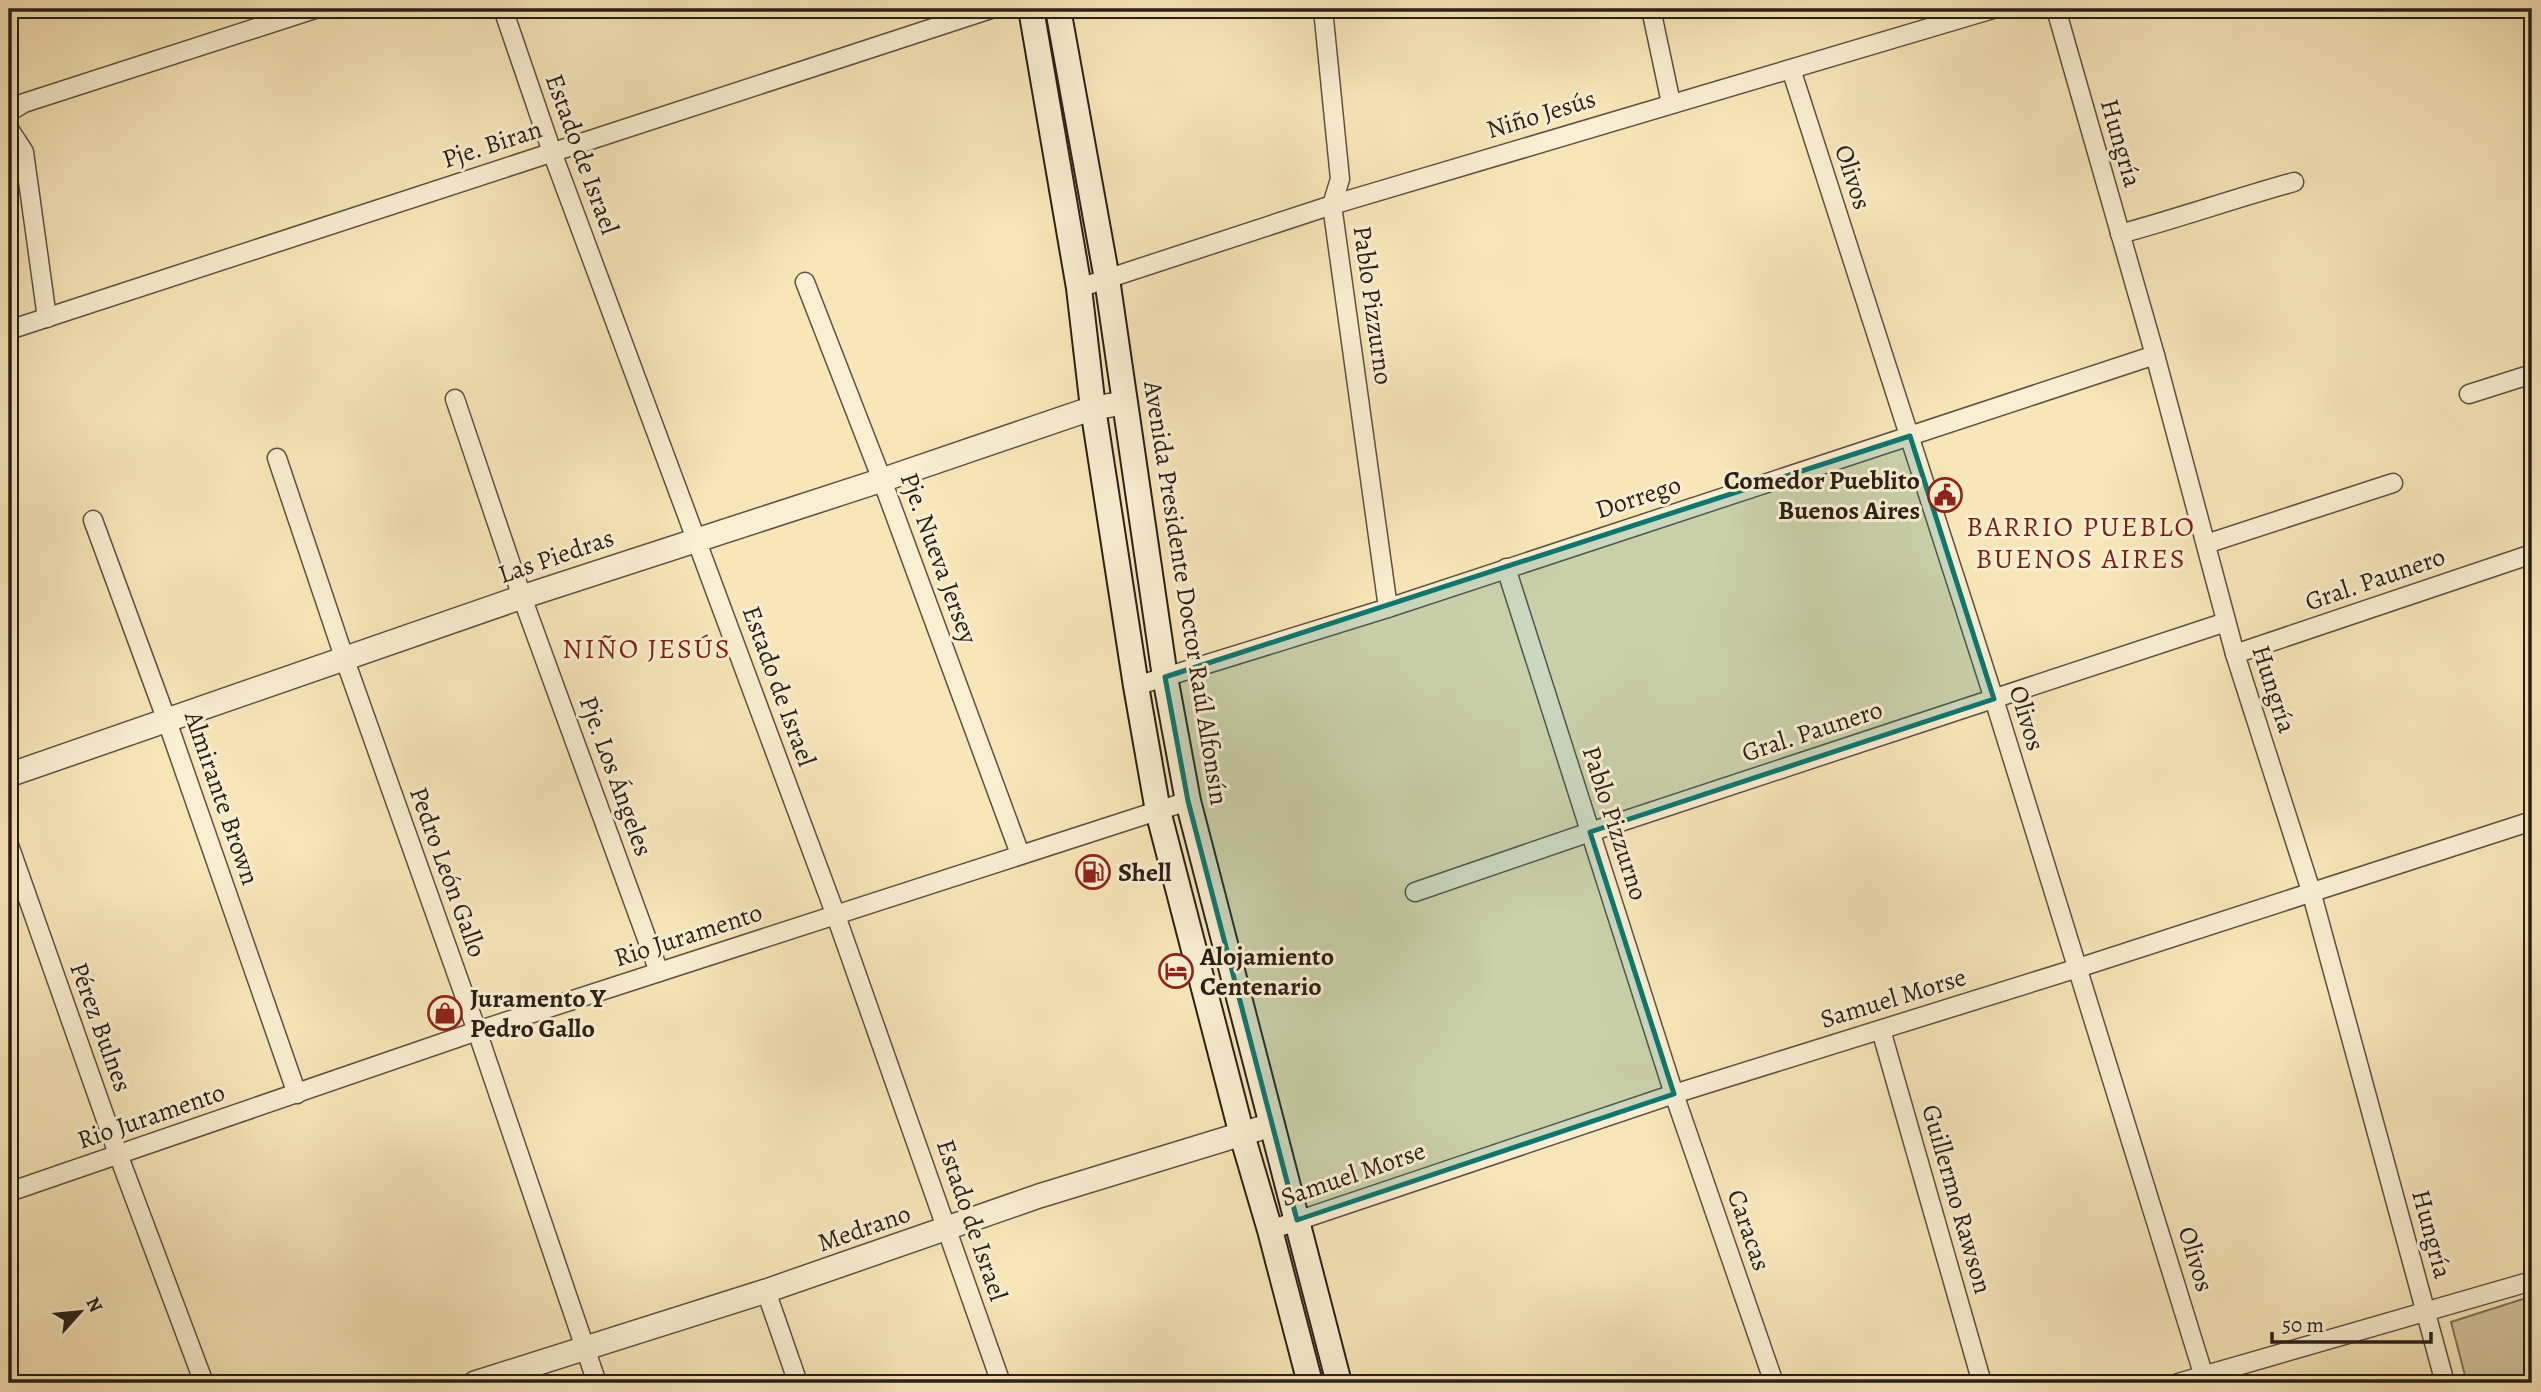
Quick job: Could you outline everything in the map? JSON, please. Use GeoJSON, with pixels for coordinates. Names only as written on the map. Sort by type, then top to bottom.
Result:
{"type":"FeatureCollection","features":[{"type":"Feature","properties":{"kind":"main road"},"geometry":{"type":"LineString","coordinates":[[1031,9],[1079,288],[1093,408],[1158,811],[1310,1383]]}},
{"type":"Feature","properties":{"kind":"main road","name":"Avenida Presidente Doctor Raúl Alfonsín"},"geometry":{"type":"LineString","coordinates":[[1058,9],[1107,279],[1165,677],[1188,801],[1339,1383]]}},
{"type":"Feature","properties":{"kind":"street"},"geometry":{"type":"LineString","coordinates":[[9,112],[24,103],[315,9]]}},
{"type":"Feature","properties":{"kind":"street","name":"Estado de Israel"},"geometry":{"type":"LineString","coordinates":[[503,9],[552,152],[835,913],[1001,1383]]}},
{"type":"Feature","properties":{"kind":"street","name":"Pje. Biran"},"geometry":{"type":"LineString","coordinates":[[9,330],[991,9]]}},
{"type":"Feature","properties":{"kind":"street","name":"Pablo Pizzurno"},"geometry":{"type":"LineString","coordinates":[[1323,9],[1340,179],[1332,205],[1388,608]]}},
{"type":"Feature","properties":{"kind":"street"},"geometry":{"type":"LineString","coordinates":[[1651,9],[1671,103]]}},
{"type":"Feature","properties":{"kind":"street","name":"Niño Jesús"},"geometry":{"type":"LineString","coordinates":[[1079,288],[1332,205],[1993,9]]}},
{"type":"Feature","properties":{"kind":"street","name":"Hungría"},"geometry":{"type":"LineString","coordinates":[[2056,9],[2155,355],[2235,654],[2311,891],[2445,1383]]}},
{"type":"Feature","properties":{"kind":"street","name":"Olivos"},"geometry":{"type":"LineString","coordinates":[[1791,69],[1910,436],[2206,1379]]}},
{"type":"Feature","properties":{"kind":"street"},"geometry":{"type":"LineString","coordinates":[[9,129],[24,152],[47,318]]}},
{"type":"Feature","properties":{"kind":"street"},"geometry":{"type":"LineString","coordinates":[[2120,234],[2294,182]]}},
{"type":"Feature","properties":{"kind":"street","name":"Pje. Nueva Jersey"},"geometry":{"type":"LineString","coordinates":[[805,282],[882,480],[1020,854]]}},
{"type":"Feature","properties":{"kind":"street","name":"Dorrego"},"geometry":{"type":"LineString","coordinates":[[1136,686],[1388,608],[2155,355]]}},
{"type":"Feature","properties":{"kind":"street"},"geometry":{"type":"LineString","coordinates":[[2469,394],[2532,373]]}},
{"type":"Feature","properties":{"kind":"street","name":"Pje. Los Ángeles"},"geometry":{"type":"LineString","coordinates":[[455,399],[522,597],[659,972]]}},
{"type":"Feature","properties":{"kind":"street","name":"Las Piedras"},"geometry":{"type":"LineString","coordinates":[[9,775],[697,538],[882,480],[1093,408],[1125,403]]}},
{"type":"Feature","properties":{"kind":"street","name":"Pedro León Gallo"},"geometry":{"type":"LineString","coordinates":[[277,458],[597,1383]]}},
{"type":"Feature","properties":{"kind":"street"},"geometry":{"type":"LineString","coordinates":[[2206,544],[2393,483]]}},
{"type":"Feature","properties":{"kind":"street","name":"Almirante Brown"},"geometry":{"type":"LineString","coordinates":[[93,520],[298,1094]]}},
{"type":"Feature","properties":{"kind":"street","name":"Gral. Paunero"},"geometry":{"type":"LineString","coordinates":[[2235,654],[2532,554]]}},
{"type":"Feature","properties":{"kind":"street","name":"Pablo Pizzurno"},"geometry":{"type":"LineString","coordinates":[[1506,568],[1674,1094]]}},
{"type":"Feature","properties":{"kind":"street","name":"Gral. Paunero"},"geometry":{"type":"LineString","coordinates":[[1415,892],[2226,622]]}},
{"type":"Feature","properties":{"kind":"street","name":"Rio Juramento"},"geometry":{"type":"LineString","coordinates":[[9,1192],[477,1031],[1188,801]]}},
{"type":"Feature","properties":{"kind":"street","name":"Samuel Morse"},"geometry":{"type":"LineString","coordinates":[[1270,1230],[1674,1094],[2078,968],[2532,821]]}},
{"type":"Feature","properties":{"kind":"street","name":"Pérez Bulnes"},"geometry":{"type":"LineString","coordinates":[[9,845],[118,1154],[204,1383]]}},
{"type":"Feature","properties":{"kind":"street","name":"Guillermo Rawson"},"geometry":{"type":"LineString","coordinates":[[1881,1030],[1982,1383]]}},
{"type":"Feature","properties":{"kind":"street","name":"Caracas"},"geometry":{"type":"LineString","coordinates":[[1674,1094],[1774,1383]]}},
{"type":"Feature","properties":{"kind":"street","name":"Medrano"},"geometry":{"type":"LineString","coordinates":[[475,1383],[766,1291],[1039,1196],[1271,1125]]}},
{"type":"Feature","properties":{"kind":"street"},"geometry":{"type":"LineString","coordinates":[[2178,1383],[2206,1379],[2532,1281]]}},
{"type":"Feature","properties":{"kind":"street"},"geometry":{"type":"LineString","coordinates":[[766,1291],[798,1383]]}},
{"type":"Feature","properties":{"kind":"highlighted area"},"geometry":{"type":"Polygon","coordinates":[[[1910,436],[1994,699],[1590,832],[1674,1094],[1297,1220],[1188,801],[1165,677],[1910,436]]]}},
{"type":"Feature","properties":{"kind":"shaded area"},"geometry":{"type":"Polygon","coordinates":[[[2532,1296],[2532,1383],[2467,1383],[2451,1322],[2532,1296]]]}},
{"type":"Feature","properties":{"kind":"place","name":"Comedor Pueblito Buenos Aires"},"geometry":{"type":"Point","coordinates":[1945,495]}},
{"type":"Feature","properties":{"kind":"place","name":"Shell"},"geometry":{"type":"Point","coordinates":[1093,872]}},
{"type":"Feature","properties":{"kind":"place","name":"Alojamiento Centenario"},"geometry":{"type":"Point","coordinates":[1176,971]}},
{"type":"Feature","properties":{"kind":"place","name":"Juramento Y Pedro Gallo"},"geometry":{"type":"Point","coordinates":[445,1013]}},
{"type":"Feature","properties":{"kind":"district","name":"BARRIO PUEBLO BUENOS AIRES"},"geometry":{"type":"Point","coordinates":[2081,543]}},
{"type":"Feature","properties":{"kind":"district","name":"NIÑO JESÚS"},"geometry":{"type":"Point","coordinates":[647,649]}}]}
